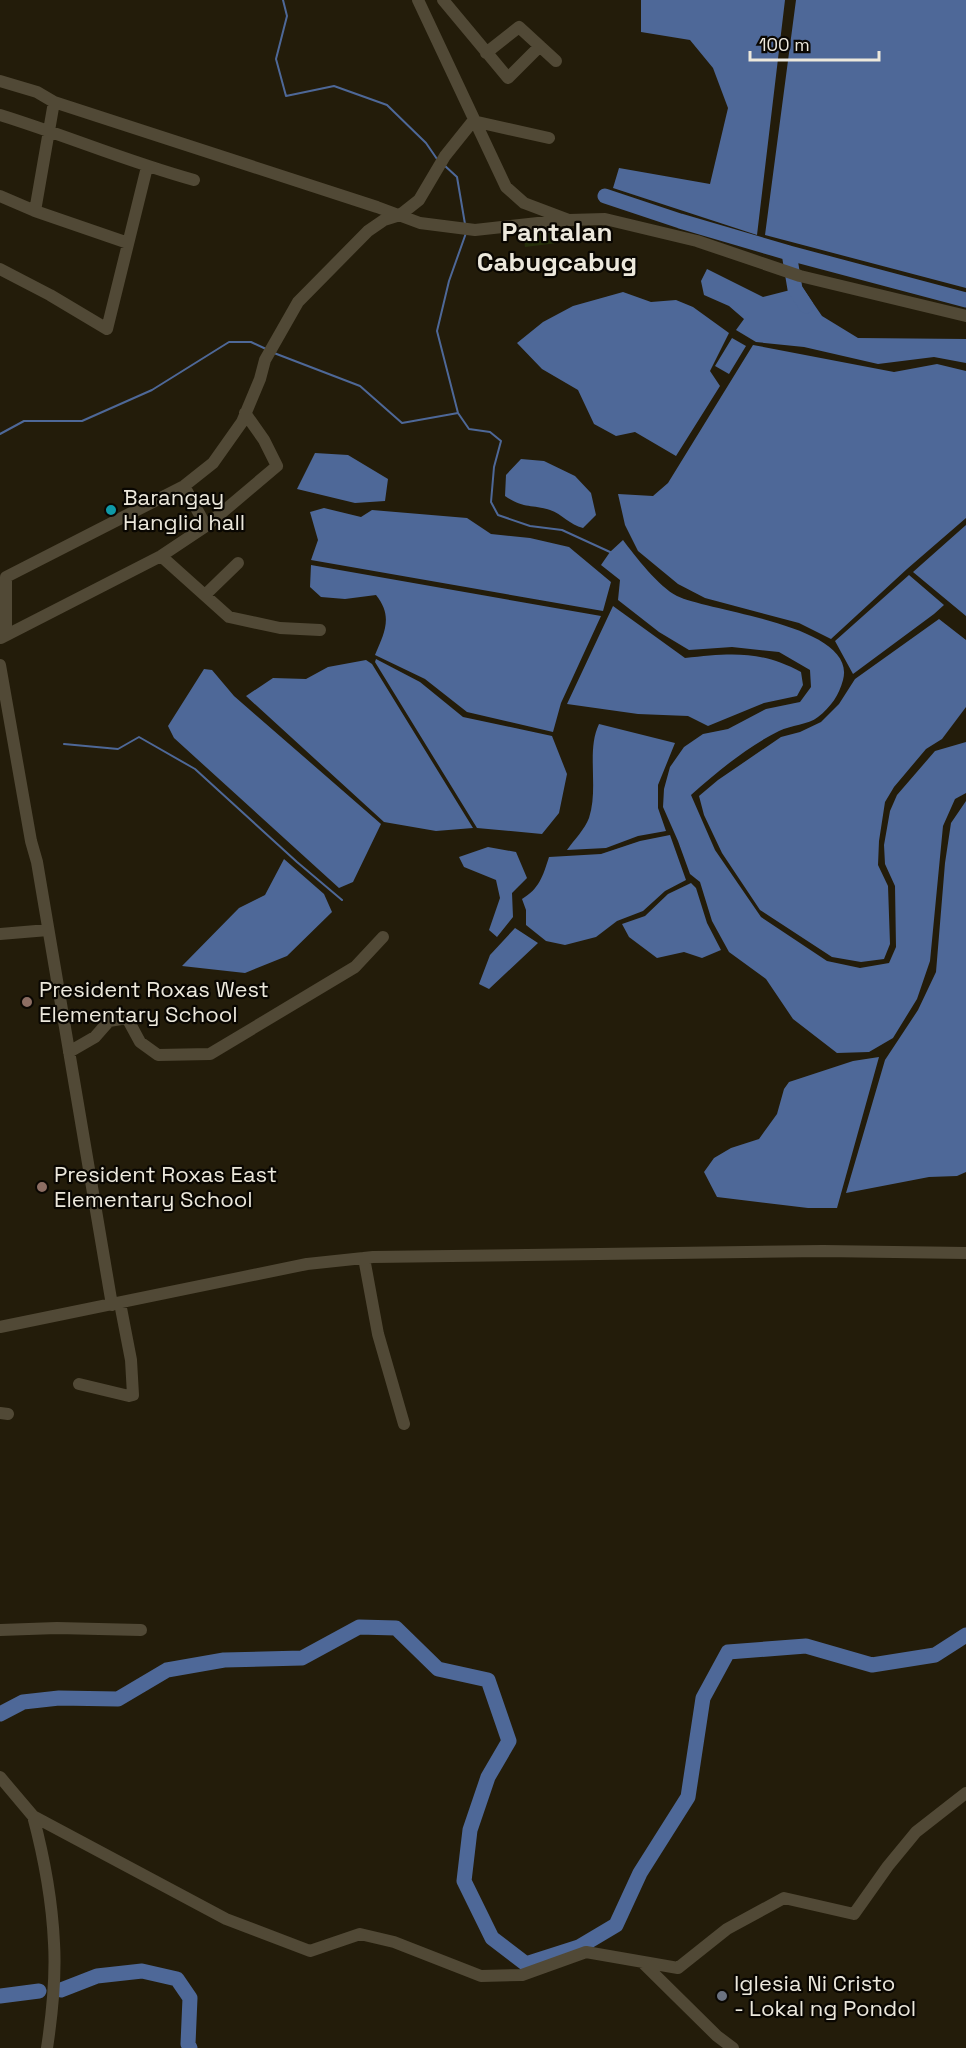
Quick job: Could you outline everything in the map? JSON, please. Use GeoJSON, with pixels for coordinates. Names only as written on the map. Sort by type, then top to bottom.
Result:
{"type":"FeatureCollection","features":[{"type":"Feature","properties":{"kind":"street"},"geometry":{"type":"LineString","coordinates":[[443,0],[507,78],[540,46]]}},
{"type":"Feature","properties":{"kind":"street"},"geometry":{"type":"LineString","coordinates":[[421,1],[506,187],[524,203],[569,220]]}},
{"type":"Feature","properties":{"kind":"street"},"geometry":{"type":"LineString","coordinates":[[486,53],[519,27],[556,61]]}},
{"type":"Feature","properties":{"kind":"street"},"geometry":{"type":"LineString","coordinates":[[0,81],[37,92],[54,102],[155,133],[420,223],[475,230],[569,220],[605,219],[697,241],[794,274],[966,316]]}},
{"type":"Feature","properties":{"kind":"street"},"geometry":{"type":"LineString","coordinates":[[35,211],[54,102]]}},
{"type":"Feature","properties":{"kind":"street"},"geometry":{"type":"LineString","coordinates":[[0,115],[49,130],[147,167],[194,180]]}},
{"type":"Feature","properties":{"kind":"street"},"geometry":{"type":"LineString","coordinates":[[474,121],[549,138]]}},
{"type":"Feature","properties":{"kind":"street"},"geometry":{"type":"LineString","coordinates":[[245,413],[264,440],[278,466],[206,526],[161,556],[3,637],[6,577],[184,486],[213,463],[242,422],[245,413],[260,380],[272,344],[298,302],[368,231],[384,220],[400,215],[419,200],[446,156],[474,121]]}},
{"type":"Feature","properties":{"kind":"street"},"geometry":{"type":"LineString","coordinates":[[0,268],[107,329],[147,167]]}},
{"type":"Feature","properties":{"kind":"street"},"geometry":{"type":"LineString","coordinates":[[0,196],[35,211],[128,243]]}},
{"type":"Feature","properties":{"kind":"street"},"geometry":{"type":"LineString","coordinates":[[184,486],[206,526]]}},
{"type":"Feature","properties":{"kind":"street"},"geometry":{"type":"LineString","coordinates":[[161,556],[229,617],[280,628],[320,630]]}},
{"type":"Feature","properties":{"kind":"street"},"geometry":{"type":"LineString","coordinates":[[206,595],[238,563]]}},
{"type":"Feature","properties":{"kind":"street"},"geometry":{"type":"LineString","coordinates":[[0,665],[116,1304],[131,1360],[133,1395],[79,1384]]}},
{"type":"Feature","properties":{"kind":"street"},"geometry":{"type":"LineString","coordinates":[[0,934],[48,930]]}},
{"type":"Feature","properties":{"kind":"street"},"geometry":{"type":"LineString","coordinates":[[69,1052],[96,1037],[110,1021],[127,1018],[140,1042],[158,1055],[210,1054],[355,967],[383,937]]}},
{"type":"Feature","properties":{"kind":"street"},"geometry":{"type":"LineString","coordinates":[[0,1327],[307,1264],[364,1258],[823,1251],[966,1253]]}},
{"type":"Feature","properties":{"kind":"street"},"geometry":{"type":"LineString","coordinates":[[364,1258],[378,1334],[404,1424]]}},
{"type":"Feature","properties":{"kind":"street"},"geometry":{"type":"LineString","coordinates":[[0,1630],[57,1628],[141,1630]]}},
{"type":"Feature","properties":{"kind":"street"},"geometry":{"type":"LineString","coordinates":[[0,1777],[33,1816],[226,1919],[310,1951],[360,1934],[394,1942],[481,1976],[522,1975],[586,1952],[678,1968],[727,1929],[784,1898],[854,1914],[888,1866],[916,1832],[966,1793]]}},
{"type":"Feature","properties":{"kind":"street"},"geometry":{"type":"LineString","coordinates":[[33,1816],[44,1859],[54,1944],[50,2024],[46,2048]]}},
{"type":"Feature","properties":{"kind":"street"},"geometry":{"type":"LineString","coordinates":[[642,1962],[717,2036],[733,2048]]}},
{"type":"Feature","properties":{"kind":"green space"},"geometry":{"type":"Polygon","coordinates":[[[556,228],[558,243],[525,247],[523,232],[556,228]]]}},
{"type":"Feature","properties":{"kind":"water"},"geometry":{"type":"Polygon","coordinates":[[[641,0],[785,0],[757,235],[613,188],[619,168],[710,184],[728,108],[713,68],[690,40],[641,32],[641,0]]]}},
{"type":"Feature","properties":{"kind":"water"},"geometry":{"type":"Polygon","coordinates":[[[796,0],[966,0],[966,288],[765,235],[796,0]]]}},
{"type":"Feature","properties":{"kind":"water"},"geometry":{"type":"Polygon","coordinates":[[[707,269],[763,297],[802,287],[822,316],[858,338],[966,339],[966,363],[934,357],[878,364],[804,347],[756,342],[736,330],[744,319],[729,306],[704,295],[701,281],[707,269]]]}},
{"type":"Feature","properties":{"kind":"water"},"geometry":{"type":"Polygon","coordinates":[[[623,292],[651,302],[676,300],[693,307],[729,333],[710,371],[720,386],[676,456],[635,432],[616,436],[594,424],[578,390],[542,369],[517,343],[543,322],[573,306],[623,292]]]}},
{"type":"Feature","properties":{"kind":"water"},"geometry":{"type":"Polygon","coordinates":[[[732,338],[746,346],[729,374],[715,366],[732,338]]]}},
{"type":"Feature","properties":{"kind":"water"},"geometry":{"type":"Polygon","coordinates":[[[753,345],[894,372],[937,364],[966,371],[966,518],[831,639],[799,623],[705,598],[678,584],[638,551],[625,525],[618,494],[653,496],[668,483],[753,345]]]}},
{"type":"Feature","properties":{"kind":"water"},"geometry":{"type":"Polygon","coordinates":[[[315,453],[348,455],[388,479],[385,501],[355,503],[297,489],[315,453]]]}},
{"type":"Feature","properties":{"kind":"water"},"geometry":{"type":"Polygon","coordinates":[[[521,459],[544,461],[575,476],[591,493],[596,515],[583,528],[550,510],[523,505],[505,496],[506,475],[521,459]]]}},
{"type":"Feature","properties":{"kind":"water"},"geometry":{"type":"Polygon","coordinates":[[[324,508],[361,517],[372,510],[467,518],[491,534],[530,538],[569,547],[611,582],[603,611],[311,560],[318,540],[310,512],[324,508]]]}},
{"type":"Feature","properties":{"kind":"water"},"geometry":{"type":"Polygon","coordinates":[[[966,525],[966,616],[913,572],[966,525]]]}},
{"type":"Feature","properties":{"kind":"water"},"geometry":{"type":"Polygon","coordinates":[[[623,540],[655,579],[677,596],[778,623],[806,633],[828,646],[842,661],[843,680],[837,696],[823,713],[814,720],[779,731],[756,744],[722,768],[691,795],[715,850],[761,917],[827,961],[860,968],[889,963],[896,947],[895,886],[885,864],[884,845],[890,811],[897,795],[935,751],[966,742],[966,793],[955,799],[943,826],[930,961],[917,999],[893,1038],[869,1052],[837,1053],[793,1019],[766,979],[729,952],[712,921],[700,882],[690,874],[663,807],[664,789],[670,767],[684,747],[703,734],[728,729],[766,709],[800,702],[811,687],[810,670],[779,652],[732,647],[689,650],[659,632],[618,600],[620,580],[601,565],[610,552],[623,540]]]}},
{"type":"Feature","properties":{"kind":"water"},"geometry":{"type":"Polygon","coordinates":[[[311,565],[601,616],[561,703],[553,732],[467,712],[425,679],[375,655],[386,624],[384,610],[376,595],[345,599],[321,597],[310,587],[311,565]]]}},
{"type":"Feature","properties":{"kind":"water"},"geometry":{"type":"Polygon","coordinates":[[[909,575],[944,605],[853,674],[835,641],[909,575]]]}},
{"type":"Feature","properties":{"kind":"water"},"geometry":{"type":"Polygon","coordinates":[[[613,606],[685,658],[731,654],[772,660],[801,672],[803,685],[797,696],[764,703],[708,726],[688,716],[638,714],[567,704],[613,606]]]}},
{"type":"Feature","properties":{"kind":"water"},"geometry":{"type":"Polygon","coordinates":[[[939,619],[966,640],[966,707],[942,739],[926,749],[894,787],[885,802],[878,865],[888,886],[890,944],[884,959],[861,962],[832,957],[760,910],[722,853],[704,815],[699,796],[718,780],[781,737],[800,732],[821,722],[839,704],[855,679],[939,619]]]}},
{"type":"Feature","properties":{"kind":"water"},"geometry":{"type":"Polygon","coordinates":[[[376,659],[420,682],[463,717],[552,736],[567,774],[559,813],[542,834],[477,828],[375,662],[376,659]]]}},
{"type":"Feature","properties":{"kind":"water"},"geometry":{"type":"Polygon","coordinates":[[[366,660],[372,664],[473,828],[436,831],[384,822],[246,696],[273,678],[306,679],[328,667],[366,660]]]}},
{"type":"Feature","properties":{"kind":"water"},"geometry":{"type":"Polygon","coordinates":[[[204,669],[212,670],[234,696],[381,824],[353,882],[339,888],[174,738],[168,726],[204,669]]]}},
{"type":"Feature","properties":{"kind":"water"},"geometry":{"type":"Polygon","coordinates":[[[599,724],[675,743],[658,785],[658,808],[666,831],[638,836],[606,848],[567,850],[589,818],[593,794],[593,746],[599,724]]]}},
{"type":"Feature","properties":{"kind":"water"},"geometry":{"type":"Polygon","coordinates":[[[966,801],[966,1172],[957,1176],[929,1177],[846,1193],[885,1060],[918,1010],[936,972],[945,863],[951,823],[966,801]]]}},
{"type":"Feature","properties":{"kind":"water"},"geometry":{"type":"Polygon","coordinates":[[[670,835],[686,880],[665,891],[643,911],[617,921],[596,937],[565,945],[546,941],[526,925],[526,910],[522,899],[533,891],[540,881],[549,857],[601,854],[640,841],[670,835]]]}},
{"type":"Feature","properties":{"kind":"water"},"geometry":{"type":"Polygon","coordinates":[[[488,847],[516,852],[527,878],[512,893],[513,917],[497,937],[489,930],[500,898],[496,880],[464,867],[459,857],[488,847]]]}},
{"type":"Feature","properties":{"kind":"water"},"geometry":{"type":"Polygon","coordinates":[[[284,859],[324,894],[332,912],[287,956],[245,973],[182,966],[239,908],[265,895],[284,859]]]}},
{"type":"Feature","properties":{"kind":"water"},"geometry":{"type":"Polygon","coordinates":[[[691,883],[696,888],[707,923],[721,950],[702,958],[684,952],[657,958],[629,937],[622,924],[645,916],[668,894],[691,883]]]}},
{"type":"Feature","properties":{"kind":"water"},"geometry":{"type":"Polygon","coordinates":[[[515,928],[538,943],[489,989],[479,984],[490,955],[515,928]]]}},
{"type":"Feature","properties":{"kind":"water"},"geometry":{"type":"Polygon","coordinates":[[[879,1057],[837,1208],[808,1208],[717,1197],[704,1172],[714,1158],[731,1148],[759,1139],[777,1114],[784,1089],[789,1082],[853,1061],[879,1057]]]}},
{"type":"Feature","properties":{"kind":"waterway"},"geometry":{"type":"LineString","coordinates":[[283,0],[287,16],[276,59],[286,96],[334,86],[387,105],[426,143],[437,159]]}},
{"type":"Feature","properties":{"kind":"waterway"},"geometry":{"type":"LineString","coordinates":[[444,165],[457,177],[465,224]]}},
{"type":"Feature","properties":{"kind":"waterway"},"geometry":{"type":"LineString","coordinates":[[605,196],[789,253],[795,289],[806,306]]}},
{"type":"Feature","properties":{"kind":"waterway"},"geometry":{"type":"LineString","coordinates":[[466,233],[449,281],[437,331],[458,413],[469,429],[490,432],[501,441],[494,467],[491,502],[498,515],[530,526],[562,530],[610,552]]}},
{"type":"Feature","properties":{"kind":"waterway"},"geometry":{"type":"LineString","coordinates":[[789,253],[966,300]]}},
{"type":"Feature","properties":{"kind":"waterway"},"geometry":{"type":"LineString","coordinates":[[0,434],[24,421],[82,421],[152,390],[229,342],[251,342],[266,349]]}},
{"type":"Feature","properties":{"kind":"waterway"},"geometry":{"type":"LineString","coordinates":[[274,353],[360,386],[402,423],[458,413]]}},
{"type":"Feature","properties":{"kind":"waterway"},"geometry":{"type":"LineString","coordinates":[[64,744],[118,749],[139,737],[195,769],[342,900]]}},
{"type":"Feature","properties":{"kind":"waterway"},"geometry":{"type":"LineString","coordinates":[[0,1714],[23,1702],[59,1698],[118,1699],[167,1670],[224,1660],[302,1658],[359,1627],[396,1628],[438,1669],[488,1680],[509,1741],[488,1777],[470,1830],[464,1881],[492,1938],[526,1964],[579,1947],[616,1925],[640,1873],[688,1797],[703,1698],[728,1652],[806,1646],[872,1665],[935,1655],[966,1635]]}},
{"type":"Feature","properties":{"kind":"waterway"},"geometry":{"type":"LineString","coordinates":[[61,1990],[97,1976],[142,1971],[177,1979],[190,1998],[188,2044],[190,2048]]}},
{"type":"Feature","properties":{"kind":"waterway"},"geometry":{"type":"LineString","coordinates":[[0,1996],[39,1991]]}},
{"type":"Feature","properties":{"kind":"place","name":"Barangay Hanglid hall"},"geometry":{"type":"Point","coordinates":[111,510]}},
{"type":"Feature","properties":{"kind":"place","name":"President Roxas West Elementary School"},"geometry":{"type":"Point","coordinates":[27,1002]}},
{"type":"Feature","properties":{"kind":"place","name":"President Roxas East Elementary School"},"geometry":{"type":"Point","coordinates":[42,1187]}},
{"type":"Feature","properties":{"kind":"place","name":"Iglesia Ni Cristo - Lokal ng Pondol"},"geometry":{"type":"Point","coordinates":[722,1996]}},
{"type":"Feature","properties":{"kind":"district","name":"Pantalan Cabugcabug"},"geometry":{"type":"Point","coordinates":[557,247]}}]}
